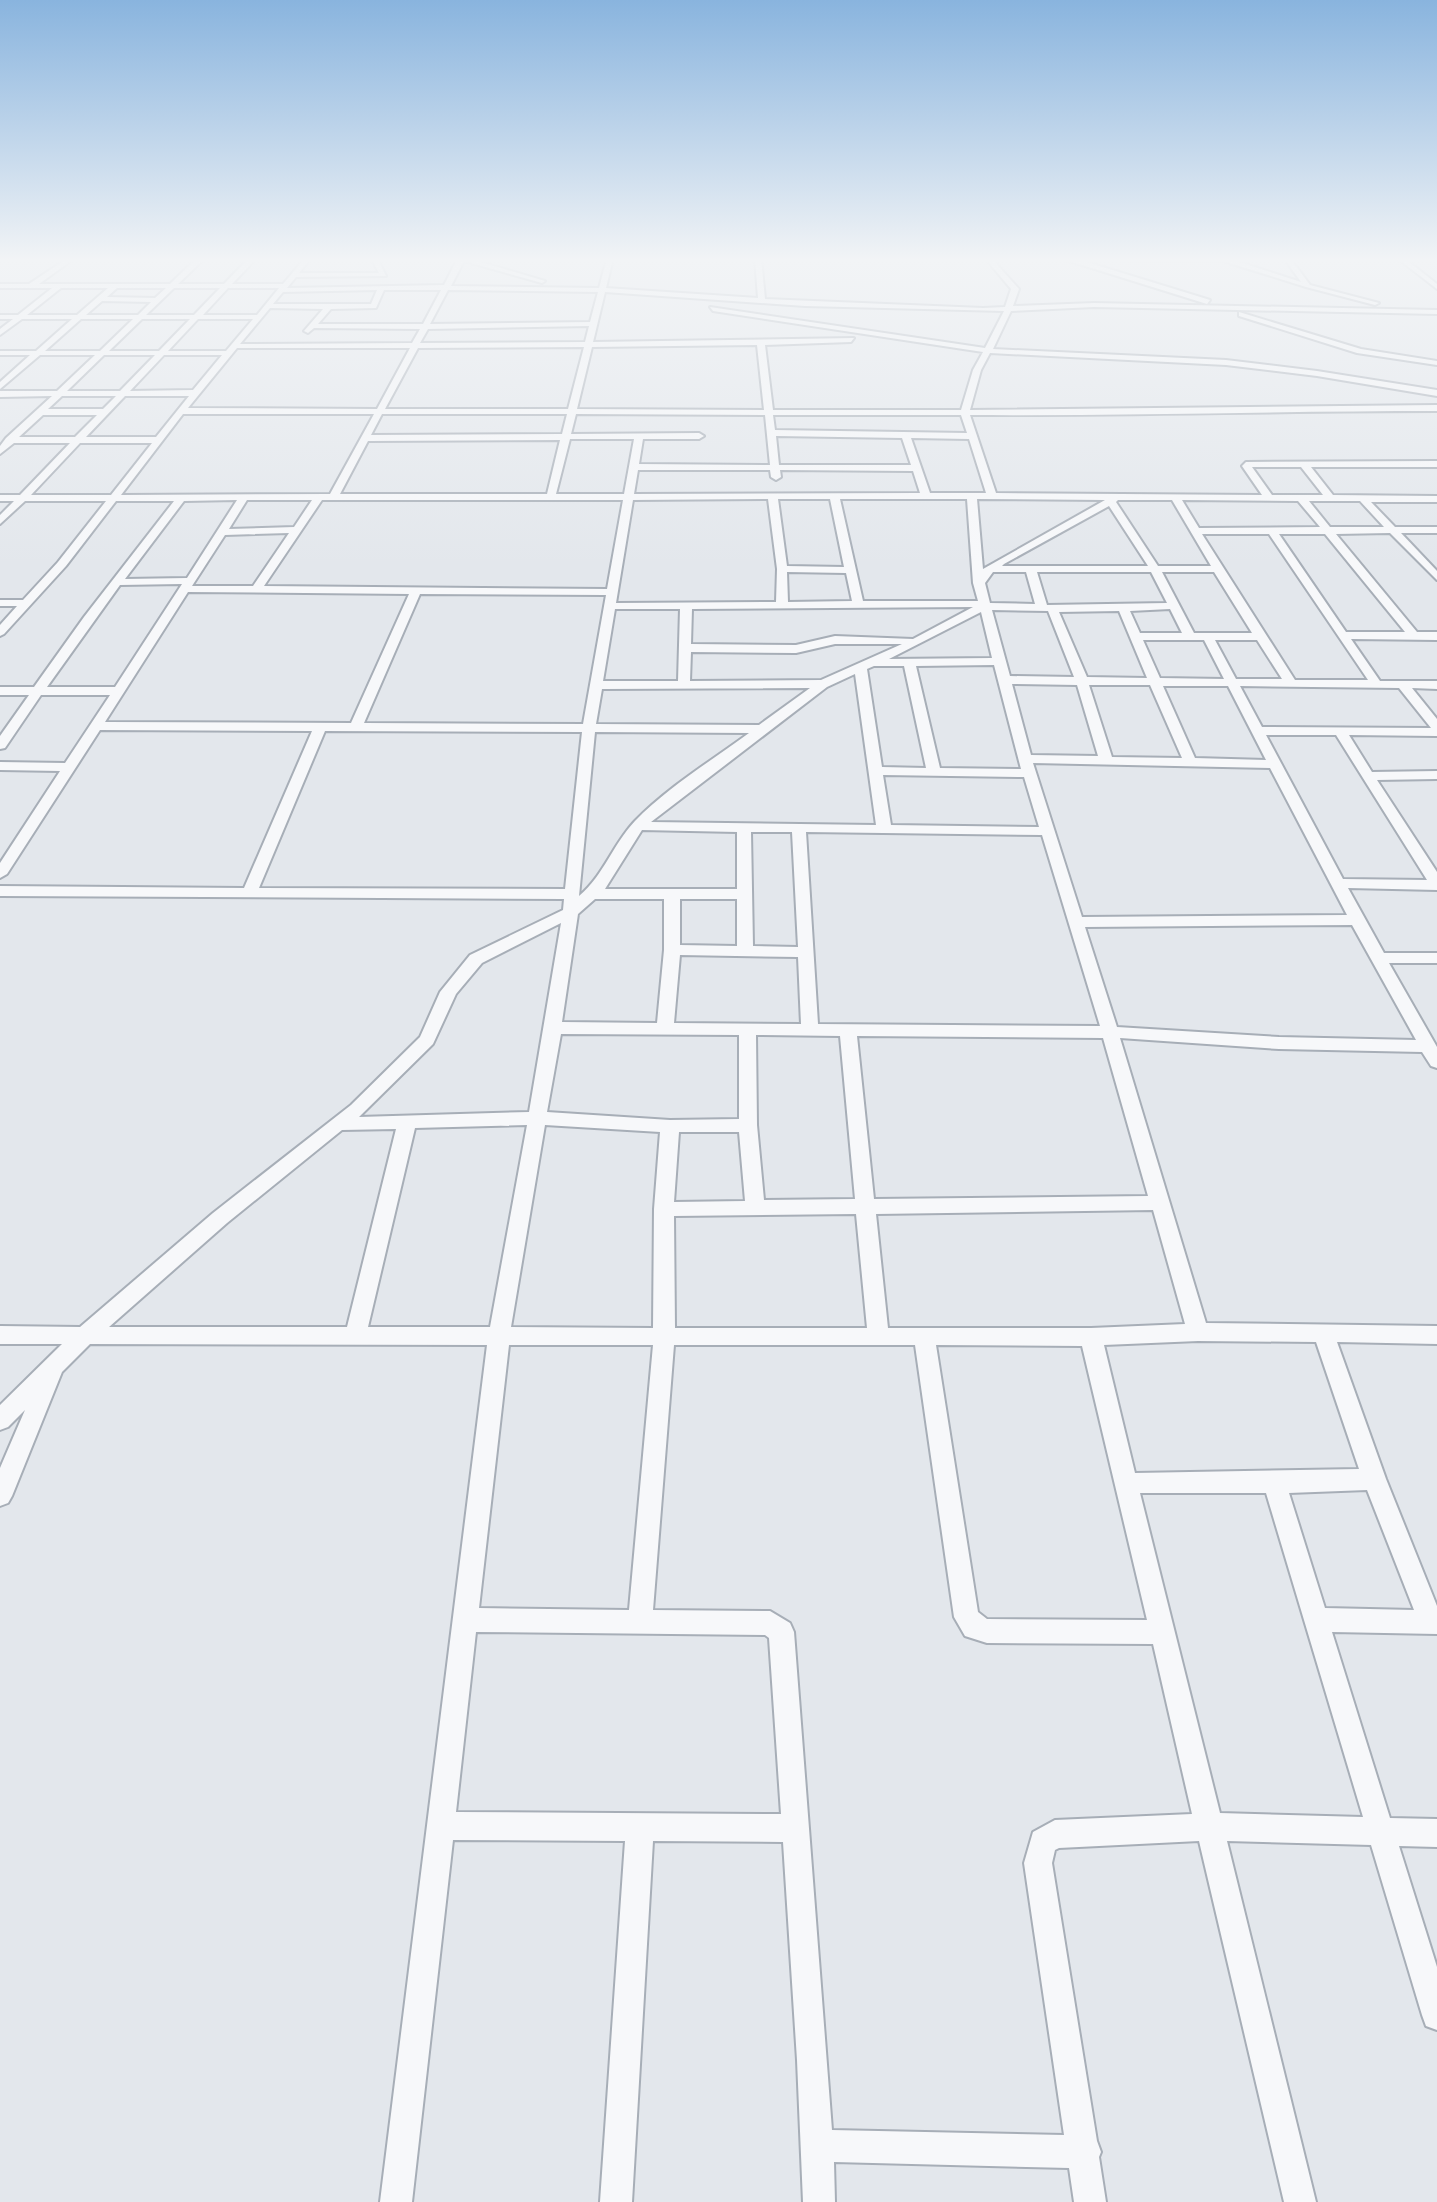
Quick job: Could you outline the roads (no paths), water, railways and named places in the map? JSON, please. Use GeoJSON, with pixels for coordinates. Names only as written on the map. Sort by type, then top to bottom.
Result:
{"type":"FeatureCollection","features":[{"type":"Feature","properties":{"kind":"street"},"geometry":{"type":"LineString","coordinates":[[0,386],[28,361]]}},
{"type":"Feature","properties":{"kind":"street"},"geometry":{"type":"LineString","coordinates":[[0,451],[93,361]]}},
{"type":"Feature","properties":{"kind":"street"},"geometry":{"type":"LineString","coordinates":[[0,521],[156,361]]}},
{"type":"Feature","properties":{"kind":"street"},"geometry":{"type":"LineString","coordinates":[[0,632],[114,497],[221,361]]}},
{"type":"Feature","properties":{"kind":"street"},"geometry":{"type":"LineString","coordinates":[[334,496],[407,361]]}},
{"type":"Feature","properties":{"kind":"street"},"geometry":{"type":"LineString","coordinates":[[551,496],[585,361]]}},
{"type":"Feature","properties":{"kind":"street"},"geometry":{"type":"LineString","coordinates":[[764,361],[776,468],[782,605]]}},
{"type":"Feature","properties":{"kind":"street"},"geometry":{"type":"LineString","coordinates":[[981,361],[965,413],[992,496]]}},
{"type":"Feature","properties":{"kind":"street"},"geometry":{"type":"LineString","coordinates":[[1201,361],[1358,378],[1437,393]]}},
{"type":"Feature","properties":{"kind":"street"},"geometry":{"type":"LineString","coordinates":[[0,394],[195,393]]}},
{"type":"Feature","properties":{"kind":"street"},"geometry":{"type":"LineString","coordinates":[[181,411],[965,413],[1437,408]]}},
{"type":"Feature","properties":{"kind":"street"},"geometry":{"type":"LineString","coordinates":[[42,412],[107,412]]}},
{"type":"Feature","properties":{"kind":"street"},"geometry":{"type":"LineString","coordinates":[[436,438],[448,412]]}},
{"type":"Feature","properties":{"kind":"street"},"geometry":{"type":"LineString","coordinates":[[698,467],[702,412]]}},
{"type":"Feature","properties":{"kind":"street"},"geometry":{"type":"LineString","coordinates":[[840,413],[846,452]]}},
{"type":"Feature","properties":{"kind":"street"},"geometry":{"type":"LineString","coordinates":[[773,433],[916,468]]}},
{"type":"Feature","properties":{"kind":"street"},"geometry":{"type":"LineString","coordinates":[[396,2202],[499,1336],[578,900],[589,729],[639,436]]}},
{"type":"Feature","properties":{"kind":"street"},"geometry":{"type":"LineString","coordinates":[[365,438],[699,436]]}},
{"type":"Feature","properties":{"kind":"street"},"geometry":{"type":"LineString","coordinates":[[636,467],[776,468],[906,436],[972,436]]}},
{"type":"Feature","properties":{"kind":"street"},"geometry":{"type":"LineString","coordinates":[[906,436],[926,496]]}},
{"type":"Feature","properties":{"kind":"street"},"geometry":{"type":"LineString","coordinates":[[0,440],[158,440]]}},
{"type":"Feature","properties":{"kind":"street"},"geometry":{"type":"LineString","coordinates":[[1303,463],[1330,498]]}},
{"type":"Feature","properties":{"kind":"street"},"geometry":{"type":"LineString","coordinates":[[1269,498],[1247,466],[1249,464],[1437,464]]}},
{"type":"Feature","properties":{"kind":"street"},"geometry":{"type":"LineString","coordinates":[[0,874],[245,496]]}},
{"type":"Feature","properties":{"kind":"street"},"geometry":{"type":"LineString","coordinates":[[256,590],[320,496]]}},
{"type":"Feature","properties":{"kind":"street"},"geometry":{"type":"LineString","coordinates":[[834,496],[858,604]]}},
{"type":"Feature","properties":{"kind":"street"},"geometry":{"type":"LineString","coordinates":[[972,496],[979,583],[1027,766],[1110,1032],[1198,1332]]}},
{"type":"Feature","properties":{"kind":"street"},"geometry":{"type":"LineString","coordinates":[[0,498],[992,496],[1437,499]]}},
{"type":"Feature","properties":{"kind":"street"},"geometry":{"type":"LineString","coordinates":[[0,745],[116,582],[182,497]]}},
{"type":"Feature","properties":{"kind":"street"},"geometry":{"type":"LineString","coordinates":[[1176,498],[1292,685]]}},
{"type":"Feature","properties":{"kind":"street"},"geometry":{"type":"LineString","coordinates":[[1301,498],[1414,636]]}},
{"type":"Feature","properties":{"kind":"street"},"geometry":{"type":"LineString","coordinates":[[1362,498],[1437,577]]}},
{"type":"Feature","properties":{"kind":"street"},"geometry":{"type":"LineString","coordinates":[[979,583],[990,569],[1114,499]]}},
{"type":"Feature","properties":{"kind":"street"},"geometry":{"type":"LineString","coordinates":[[1114,499],[1190,637]]}},
{"type":"Feature","properties":{"kind":"street"},"geometry":{"type":"LineString","coordinates":[[1409,499],[1418,508]]}},
{"type":"Feature","properties":{"kind":"street"},"geometry":{"type":"LineString","coordinates":[[1428,518],[1437,529]]}},
{"type":"Feature","properties":{"kind":"street"},"geometry":{"type":"LineString","coordinates":[[1197,531],[1437,529]]}},
{"type":"Feature","properties":{"kind":"street"},"geometry":{"type":"LineString","coordinates":[[221,532],[296,530]]}},
{"type":"Feature","properties":{"kind":"street"},"geometry":{"type":"LineString","coordinates":[[1272,531],[1377,685]]}},
{"type":"Feature","properties":{"kind":"street"},"geometry":{"type":"LineString","coordinates":[[782,569],[850,570]]}},
{"type":"Feature","properties":{"kind":"street"},"geometry":{"type":"LineString","coordinates":[[990,569],[1219,569]]}},
{"type":"Feature","properties":{"kind":"street"},"geometry":{"type":"LineString","coordinates":[[1031,569],[1082,681],[1106,760]]}},
{"type":"Feature","properties":{"kind":"street"},"geometry":{"type":"LineString","coordinates":[[116,582],[256,590],[416,591],[686,605],[1173,606]]}},
{"type":"Feature","properties":{"kind":"street"},"geometry":{"type":"LineString","coordinates":[[355,728],[416,591]]}},
{"type":"Feature","properties":{"kind":"street"},"geometry":{"type":"LineString","coordinates":[[0,603],[26,603]]}},
{"type":"Feature","properties":{"kind":"street"},"geometry":{"type":"LineString","coordinates":[[684,685],[686,605]]}},
{"type":"Feature","properties":{"kind":"street"},"geometry":{"type":"LineString","coordinates":[[0,1420],[84,1336],[220,1218],[339,1124],[427,1040],[448,992],[476,959],[578,900],[615,866],[638,826],[758,729],[823,684],[916,642],[984,605]]}},
{"type":"Feature","properties":{"kind":"street"},"geometry":{"type":"LineString","coordinates":[[1123,608],[1190,762]]}},
{"type":"Feature","properties":{"kind":"street"},"geometry":{"type":"LineString","coordinates":[[1343,635],[1437,636]]}},
{"type":"Feature","properties":{"kind":"street"},"geometry":{"type":"LineString","coordinates":[[1137,637],[1261,636]]}},
{"type":"Feature","properties":{"kind":"street"},"geometry":{"type":"LineString","coordinates":[[1208,637],[1337,883],[1437,1062]]}},
{"type":"Feature","properties":{"kind":"street"},"geometry":{"type":"LineString","coordinates":[[685,648],[796,649],[835,640],[916,642]]}},
{"type":"Feature","properties":{"kind":"street"},"geometry":{"type":"LineString","coordinates":[[863,664],[1001,661]]}},
{"type":"Feature","properties":{"kind":"street"},"geometry":{"type":"LineString","coordinates":[[909,663],[934,772]]}},
{"type":"Feature","properties":{"kind":"street"},"geometry":{"type":"LineString","coordinates":[[863,664],[884,828]]}},
{"type":"Feature","properties":{"kind":"street"},"geometry":{"type":"LineString","coordinates":[[1006,680],[1437,685]]}},
{"type":"Feature","properties":{"kind":"street"},"geometry":{"type":"LineString","coordinates":[[596,685],[823,684]]}},
{"type":"Feature","properties":{"kind":"street"},"geometry":{"type":"LineString","coordinates":[[1403,685],[1437,730]]}},
{"type":"Feature","properties":{"kind":"street"},"geometry":{"type":"LineString","coordinates":[[0,691],[120,691]]}},
{"type":"Feature","properties":{"kind":"street"},"geometry":{"type":"LineString","coordinates":[[97,726],[758,729]]}},
{"type":"Feature","properties":{"kind":"street"},"geometry":{"type":"LineString","coordinates":[[249,893],[320,728]]}},
{"type":"Feature","properties":{"kind":"street"},"geometry":{"type":"LineString","coordinates":[[1257,731],[1437,730]]}},
{"type":"Feature","properties":{"kind":"street"},"geometry":{"type":"LineString","coordinates":[[1340,732],[1437,885]]}},
{"type":"Feature","properties":{"kind":"street"},"geometry":{"type":"LineString","coordinates":[[876,771],[934,772],[1106,760],[1275,764]]}},
{"type":"Feature","properties":{"kind":"street"},"geometry":{"type":"LineString","coordinates":[[0,766],[71,767]]}},
{"type":"Feature","properties":{"kind":"street"},"geometry":{"type":"LineString","coordinates":[[1369,776],[1437,775]]}},
{"type":"Feature","properties":{"kind":"street"},"geometry":{"type":"LineString","coordinates":[[638,826],[1047,831]]}},
{"type":"Feature","properties":{"kind":"street"},"geometry":{"type":"LineString","coordinates":[[744,827],[742,894],[745,951]]}},
{"type":"Feature","properties":{"kind":"street"},"geometry":{"type":"LineString","coordinates":[[799,827],[810,1030]]}},
{"type":"Feature","properties":{"kind":"street"},"geometry":{"type":"LineString","coordinates":[[1337,883],[1437,885]]}},
{"type":"Feature","properties":{"kind":"street"},"geometry":{"type":"LineString","coordinates":[[0,891],[578,900],[672,894],[742,894]]}},
{"type":"Feature","properties":{"kind":"street"},"geometry":{"type":"LineString","coordinates":[[665,1029],[672,950],[672,894]]}},
{"type":"Feature","properties":{"kind":"street"},"geometry":{"type":"LineString","coordinates":[[1076,922],[1357,920]]}},
{"type":"Feature","properties":{"kind":"street"},"geometry":{"type":"LineString","coordinates":[[672,950],[805,952]]}},
{"type":"Feature","properties":{"kind":"street"},"geometry":{"type":"LineString","coordinates":[[1380,958],[1437,958]]}},
{"type":"Feature","properties":{"kind":"street"},"geometry":{"type":"LineString","coordinates":[[553,1028],[1110,1032],[1279,1043],[1428,1046]]}},
{"type":"Feature","properties":{"kind":"street"},"geometry":{"type":"LineString","coordinates":[[747,1029],[748,1125],[755,1209]]}},
{"type":"Feature","properties":{"kind":"street"},"geometry":{"type":"LineString","coordinates":[[848,1030],[878,1336]]}},
{"type":"Feature","properties":{"kind":"street"},"geometry":{"type":"LineString","coordinates":[[339,1124],[537,1118],[670,1126],[748,1125]]}},
{"type":"Feature","properties":{"kind":"street"},"geometry":{"type":"LineString","coordinates":[[355,1336],[407,1122]]}},
{"type":"Feature","properties":{"kind":"street"},"geometry":{"type":"LineString","coordinates":[[640,1621],[664,1335],[664,1209],[670,1126]]}},
{"type":"Feature","properties":{"kind":"street"},"geometry":{"type":"LineString","coordinates":[[664,1209],[1160,1203]]}},
{"type":"Feature","properties":{"kind":"street"},"geometry":{"type":"LineString","coordinates":[[0,1335],[1091,1337],[1198,1332],[1437,1335]]}},
{"type":"Feature","properties":{"kind":"street"},"geometry":{"type":"LineString","coordinates":[[1316,1620],[1434,1622],[1374,1479],[1323,1333]]}},
{"type":"Feature","properties":{"kind":"street"},"geometry":{"type":"LineString","coordinates":[[924,1337],[966,1617],[974,1627],[987,1631],[1161,1632]]}},
{"type":"Feature","properties":{"kind":"street"},"geometry":{"type":"LineString","coordinates":[[1091,1337],[1300,2202]]}},
{"type":"Feature","properties":{"kind":"street"},"geometry":{"type":"LineString","coordinates":[[0,1496],[55,1365]]}},
{"type":"Feature","properties":{"kind":"street"},"geometry":{"type":"LineString","coordinates":[[1125,1483],[1374,1479]]}},
{"type":"Feature","properties":{"kind":"street"},"geometry":{"type":"LineString","coordinates":[[1274,1483],[1437,2015]]}},
{"type":"Feature","properties":{"kind":"street"},"geometry":{"type":"LineString","coordinates":[[465,1620],[770,1623],[781,1632],[793,1828],[808,1978],[819,2202]]}},
{"type":"Feature","properties":{"kind":"street"},"geometry":{"type":"LineString","coordinates":[[441,1826],[793,1828]]}},
{"type":"Feature","properties":{"kind":"street"},"geometry":{"type":"LineString","coordinates":[[616,2202],[640,1827]]}},
{"type":"Feature","properties":{"kind":"street"},"geometry":{"type":"LineString","coordinates":[[1090,2202],[1085,2152],[1038,1863],[1043,1842],[1055,1834],[1207,1827],[1437,1833]]}},
{"type":"Feature","properties":{"kind":"street"},"geometry":{"type":"LineString","coordinates":[[817,2146],[1085,2152]]}}]}
